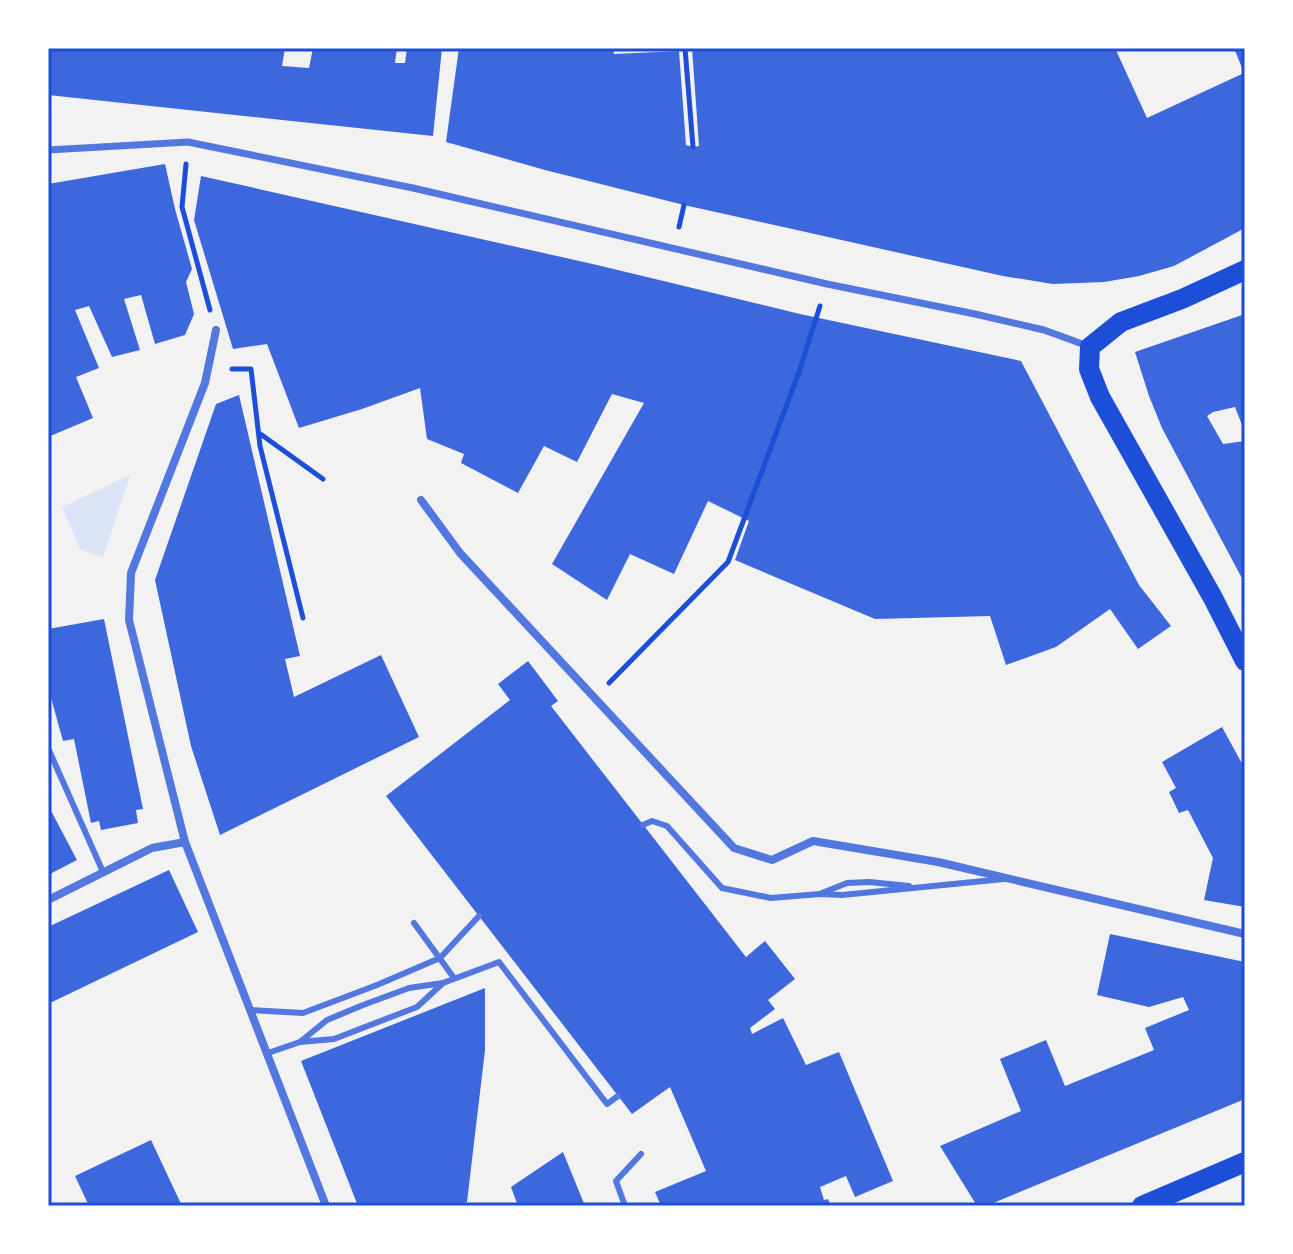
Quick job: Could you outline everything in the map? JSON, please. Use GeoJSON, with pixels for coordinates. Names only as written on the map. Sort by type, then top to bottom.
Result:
{"type":"FeatureCollection","features":[{"type":"Feature","properties":{"kind":"main road"},"geometry":{"type":"LineString","coordinates":[[1245,270],[1174,303],[1121,322],[1090,347],[1089,369],[1100,397],[1245,661]]}},
{"type":"Feature","properties":{"kind":"main road"},"geometry":{"type":"LineString","coordinates":[[1142,1206],[1245,1162]]}},
{"type":"Feature","properties":{"kind":"street"},"geometry":{"type":"LineString","coordinates":[[48,150],[188,142],[413,188],[827,284],[1044,330],[1090,347]]}},
{"type":"Feature","properties":{"kind":"street"},"geometry":{"type":"LineString","coordinates":[[216,330],[205,383],[131,573],[129,620],[185,842],[326,1206]]}},
{"type":"Feature","properties":{"kind":"street"},"geometry":{"type":"LineString","coordinates":[[421,500],[460,553],[734,848],[772,860],[813,841],[938,862],[1245,934]]}},
{"type":"Feature","properties":{"kind":"street"},"geometry":{"type":"LineString","coordinates":[[48,900],[152,848],[185,842]]}},
{"type":"Feature","properties":{"kind":"lane"},"geometry":{"type":"LineString","coordinates":[[48,748],[103,872]]}},
{"type":"Feature","properties":{"kind":"lane"},"geometry":{"type":"LineString","coordinates":[[643,825],[652,821],[667,826],[722,888],[771,898],[842,895],[1013,878]]}},
{"type":"Feature","properties":{"kind":"lane"},"geometry":{"type":"LineString","coordinates":[[820,894],[847,883],[925,887]]}},
{"type":"Feature","properties":{"kind":"lane"},"geometry":{"type":"LineString","coordinates":[[251,1010],[303,1013],[440,958],[479,916]]}},
{"type":"Feature","properties":{"kind":"lane"},"geometry":{"type":"LineString","coordinates":[[414,923],[454,978]]}},
{"type":"Feature","properties":{"kind":"lane"},"geometry":{"type":"LineString","coordinates":[[300,1042],[327,1020],[409,988],[443,983],[499,962],[607,1104],[618,1096]]}},
{"type":"Feature","properties":{"kind":"lane"},"geometry":{"type":"LineString","coordinates":[[268,1053],[300,1042],[334,1039],[417,1007],[443,983]]}},
{"type":"Feature","properties":{"kind":"lane"},"geometry":{"type":"LineString","coordinates":[[625,1206],[616,1181],[641,1154]]}},
{"type":"Feature","properties":{"kind":"path"},"geometry":{"type":"LineString","coordinates":[[685,48],[693,147]]}},
{"type":"Feature","properties":{"kind":"path"},"geometry":{"type":"LineString","coordinates":[[188,142],[182,207],[216,330]]}},
{"type":"Feature","properties":{"kind":"path"},"geometry":{"type":"LineString","coordinates":[[594,698],[728,562],[799,372],[827,284]]}},
{"type":"Feature","properties":{"kind":"path"},"geometry":{"type":"LineString","coordinates":[[207,370],[251,369],[260,446],[303,618]]}},
{"type":"Feature","properties":{"kind":"path"},"geometry":{"type":"LineString","coordinates":[[258,432],[323,479]]}},
{"type":"Feature","properties":{"kind":"shaded area"},"geometry":{"type":"Polygon","coordinates":[[[130,475],[103,558],[80,549],[62,507],[130,475]]]}},
{"type":"Feature","properties":{"kind":"building"},"geometry":{"type":"Polygon","coordinates":[[[48,48],[285,48],[282,66],[309,68],[313,48],[397,48],[395,63],[405,63],[407,48],[442,48],[433,136],[48,95],[48,48]]]}},
{"type":"Feature","properties":{"kind":"building"},"geometry":{"type":"Polygon","coordinates":[[[459,48],[613,48],[614,54],[679,51],[686,145],[693,147],[699,146],[692,48],[1115,48],[1147,118],[1244,73],[1234,48],[1245,48],[1245,228],[1174,266],[1104,282],[1053,284],[1003,276],[684,205],[446,142],[459,48]]]}},
{"type":"Feature","properties":{"kind":"building"},"geometry":{"type":"Polygon","coordinates":[[[165,164],[192,269],[186,282],[194,314],[185,335],[155,344],[141,295],[124,299],[140,350],[112,357],[89,306],[75,310],[99,368],[76,377],[93,418],[48,437],[48,184],[165,164]]]}},
{"type":"Feature","properties":{"kind":"building"},"geometry":{"type":"Polygon","coordinates":[[[201,176],[800,314],[1021,361],[1139,585],[1171,626],[1138,649],[1110,609],[1056,647],[1006,665],[990,616],[875,619],[735,560],[749,521],[708,501],[674,574],[630,554],[607,600],[552,564],[644,403],[612,394],[577,462],[544,446],[518,493],[461,463],[464,454],[427,439],[420,388],[299,428],[267,344],[233,349],[194,220],[201,176]]]}},
{"type":"Feature","properties":{"kind":"building"},"geometry":{"type":"Polygon","coordinates":[[[1245,314],[1245,433],[1235,407],[1207,416],[1223,444],[1245,441],[1245,584],[1162,428],[1135,352],[1245,314]]]}},
{"type":"Feature","properties":{"kind":"building"},"geometry":{"type":"Polygon","coordinates":[[[239,395],[300,656],[285,659],[294,697],[381,655],[419,737],[220,835],[191,746],[155,580],[216,404],[239,395]]]}},
{"type":"Feature","properties":{"kind":"building"},"geometry":{"type":"Polygon","coordinates":[[[104,619],[143,809],[136,810],[138,823],[101,830],[99,821],[91,823],[74,739],[63,741],[48,687],[48,629],[104,619]]]}},
{"type":"Feature","properties":{"kind":"building"},"geometry":{"type":"Polygon","coordinates":[[[528,661],[558,701],[551,706],[746,957],[765,941],[795,979],[768,1000],[775,1009],[750,1028],[752,1034],[783,1018],[806,1065],[839,1052],[893,1181],[855,1197],[846,1176],[820,1187],[824,1200],[828,1199],[831,1206],[661,1206],[655,1192],[706,1171],[670,1087],[632,1114],[386,796],[510,700],[498,684],[528,661]]]}},
{"type":"Feature","properties":{"kind":"building"},"geometry":{"type":"Polygon","coordinates":[[[1222,727],[1245,769],[1245,907],[1204,900],[1213,858],[1188,810],[1179,813],[1169,792],[1176,788],[1162,762],[1222,727]]]}},
{"type":"Feature","properties":{"kind":"building"},"geometry":{"type":"Polygon","coordinates":[[[48,805],[77,860],[48,875],[48,805]]]}},
{"type":"Feature","properties":{"kind":"building"},"geometry":{"type":"Polygon","coordinates":[[[169,870],[198,932],[50,1003],[48,927],[169,870]]]}},
{"type":"Feature","properties":{"kind":"building"},"geometry":{"type":"Polygon","coordinates":[[[1110,934],[1245,962],[1245,1099],[986,1206],[977,1206],[940,1146],[1021,1111],[1000,1059],[1046,1040],[1065,1086],[1154,1050],[1145,1028],[1189,1010],[1183,997],[1149,1007],[1097,995],[1110,934]]]}},
{"type":"Feature","properties":{"kind":"building"},"geometry":{"type":"Polygon","coordinates":[[[485,988],[485,1050],[467,1202],[456,1206],[358,1206],[301,1061],[485,988]]]}},
{"type":"Feature","properties":{"kind":"building"},"geometry":{"type":"Polygon","coordinates":[[[151,1140],[182,1206],[89,1206],[75,1176],[151,1140]]]}},
{"type":"Feature","properties":{"kind":"building"},"geometry":{"type":"Polygon","coordinates":[[[563,1152],[585,1206],[518,1206],[511,1187],[563,1152]]]}}]}
